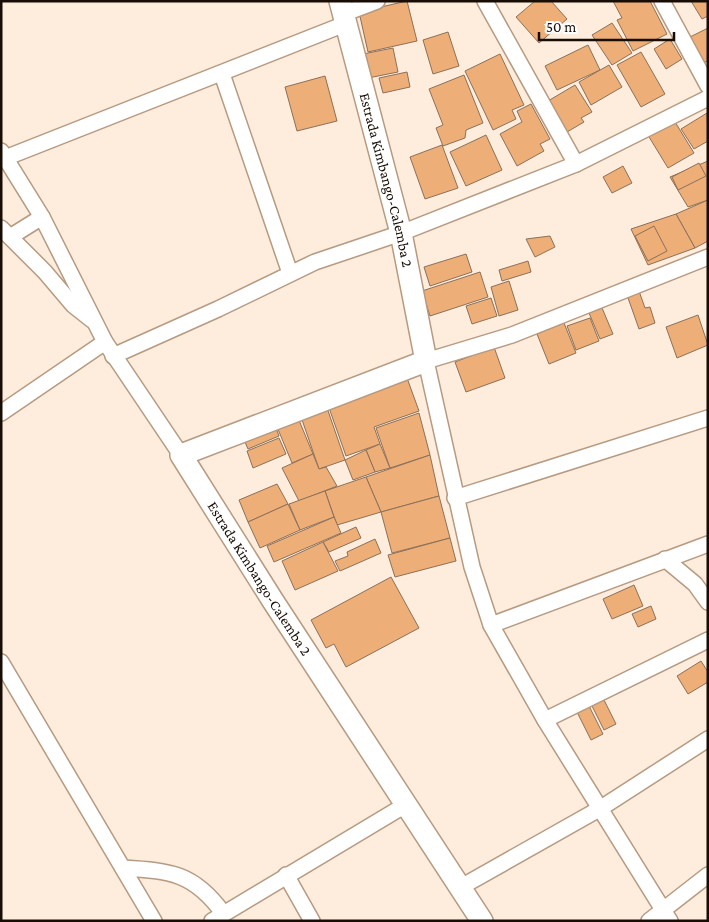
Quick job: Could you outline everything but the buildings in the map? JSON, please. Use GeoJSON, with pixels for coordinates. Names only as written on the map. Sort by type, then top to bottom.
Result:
{"type":"FeatureCollection","features":[{"type":"Feature","properties":{"kind":"main road","name":"Estrada Kimbango-Calemba 2"},"geometry":{"type":"LineString","coordinates":[[342,13],[401,233],[426,361]]}},
{"type":"Feature","properties":{"kind":"main road"},"geometry":{"type":"LineString","coordinates":[[181,455],[426,361]]}},
{"type":"Feature","properties":{"kind":"main road","name":"Estrada Kimbango-Calemba 2"},"geometry":{"type":"LineString","coordinates":[[181,455],[273,601],[482,921]]}},
{"type":"Feature","properties":{"kind":"street"},"geometry":{"type":"LineString","coordinates":[[181,455],[113,356],[42,217],[3,154],[222,74],[342,13],[378,1]]}},
{"type":"Feature","properties":{"kind":"street"},"geometry":{"type":"LineString","coordinates":[[484,1],[576,164]]}},
{"type":"Feature","properties":{"kind":"street"},"geometry":{"type":"LineString","coordinates":[[662,1],[708,86]]}},
{"type":"Feature","properties":{"kind":"street"},"geometry":{"type":"LineString","coordinates":[[222,74],[290,273]]}},
{"type":"Feature","properties":{"kind":"street"},"geometry":{"type":"LineString","coordinates":[[113,356],[218,309],[315,262],[401,233],[576,164],[708,98]]}},
{"type":"Feature","properties":{"kind":"street"},"geometry":{"type":"LineString","coordinates":[[42,217],[6,233],[45,272],[73,305],[95,322]]}},
{"type":"Feature","properties":{"kind":"street"},"geometry":{"type":"LineString","coordinates":[[426,361],[512,335],[708,257]]}},
{"type":"Feature","properties":{"kind":"street"},"geometry":{"type":"LineString","coordinates":[[1,414],[105,342]]}},
{"type":"Feature","properties":{"kind":"street","name":"Estrada Kimbango-Calemba 2"},"geometry":{"type":"LineString","coordinates":[[426,361],[472,567],[491,625],[545,720],[667,915]]}},
{"type":"Feature","properties":{"kind":"street"},"geometry":{"type":"LineString","coordinates":[[456,498],[708,418]]}},
{"type":"Feature","properties":{"kind":"street"},"geometry":{"type":"LineString","coordinates":[[491,625],[708,544]]}},
{"type":"Feature","properties":{"kind":"street"},"geometry":{"type":"LineString","coordinates":[[665,559],[695,584],[708,602]]}},
{"type":"Feature","properties":{"kind":"street"},"geometry":{"type":"LineString","coordinates":[[545,720],[708,640]]}},
{"type":"Feature","properties":{"kind":"street"},"geometry":{"type":"LineString","coordinates":[[1,662],[154,921]]}},
{"type":"Feature","properties":{"kind":"street"},"geometry":{"type":"LineString","coordinates":[[461,887],[601,808],[708,739]]}},
{"type":"Feature","properties":{"kind":"street"},"geometry":{"type":"LineString","coordinates":[[124,868],[160,870],[185,878],[196,884],[211,897],[218,917],[407,804]]}},
{"type":"Feature","properties":{"kind":"street"},"geometry":{"type":"LineString","coordinates":[[286,875],[312,921]]}},
{"type":"Feature","properties":{"kind":"street"},"geometry":{"type":"LineString","coordinates":[[649,921],[667,915],[708,875]]}}]}
